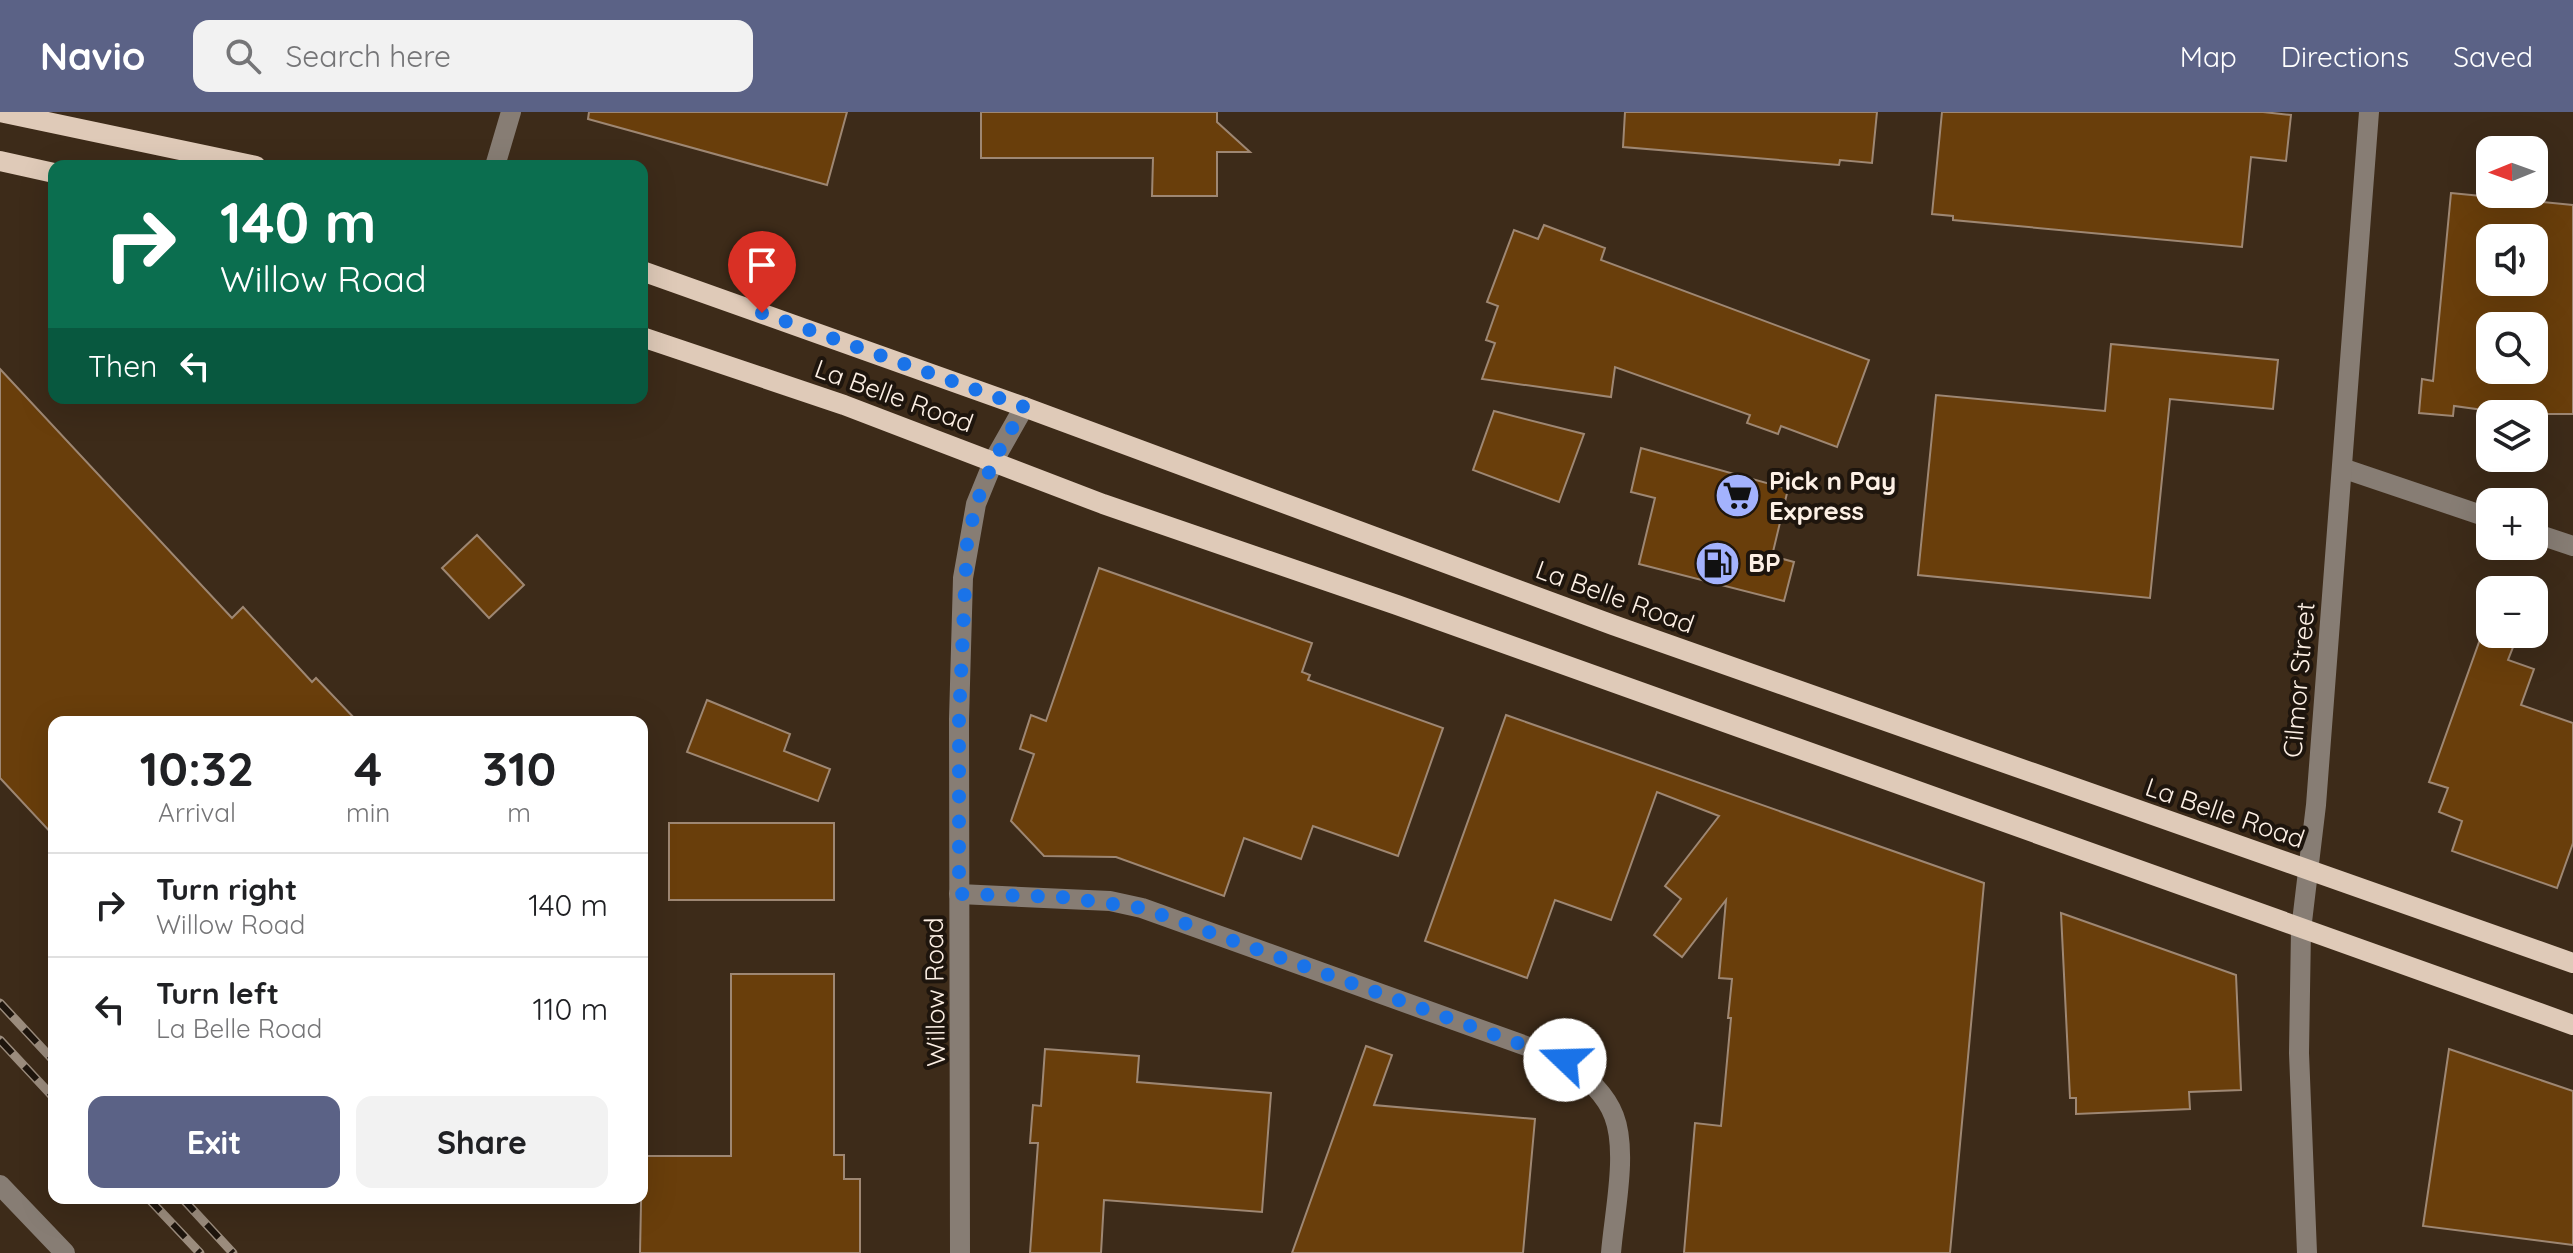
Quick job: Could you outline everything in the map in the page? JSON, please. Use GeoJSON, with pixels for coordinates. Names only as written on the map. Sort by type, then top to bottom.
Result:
{"type":"FeatureCollection","features":[{"type":"Feature","properties":{"kind":"main road"},"geometry":{"type":"LineString","coordinates":[[0,112],[228,160]]}},
{"type":"Feature","properties":{"kind":"main road"},"geometry":{"type":"LineString","coordinates":[[0,161],[48,172]]}},
{"type":"Feature","properties":{"kind":"main road","name":"La Belle Road"},"geometry":{"type":"LineString","coordinates":[[648,273],[1024,407],[1613,625],[2573,963]]}},
{"type":"Feature","properties":{"kind":"main road","name":"La Belle Road"},"geometry":{"type":"LineString","coordinates":[[648,339],[994,460],[1103,504],[1397,605],[2573,1025]]}},
{"type":"Feature","properties":{"kind":"street"},"geometry":{"type":"LineString","coordinates":[[497,160],[511,112]]}},
{"type":"Feature","properties":{"kind":"street","name":"Cilmor Street"},"geometry":{"type":"LineString","coordinates":[[2307,1253],[2299,1053],[2301,930],[2309,869],[2369,112]]}},
{"type":"Feature","properties":{"kind":"street","name":"Willow Road"},"geometry":{"type":"LineString","coordinates":[[960,1253],[959,719],[963,578],[976,504],[994,460],[1024,407]]}},
{"type":"Feature","properties":{"kind":"street"},"geometry":{"type":"LineString","coordinates":[[2342,468],[2476,513]]}},
{"type":"Feature","properties":{"kind":"street"},"geometry":{"type":"LineString","coordinates":[[2548,538],[2573,546]]}},
{"type":"Feature","properties":{"kind":"street"},"geometry":{"type":"LineString","coordinates":[[959,894],[1098,900],[1142,908],[1565,1060],[1603,1097],[1614,1116],[1620,1142],[1611,1253]]}},
{"type":"Feature","properties":{"kind":"street"},"geometry":{"type":"LineString","coordinates":[[0,1185],[65,1253]]}},
{"type":"Feature","properties":{"kind":"building"},"geometry":{"type":"Polygon","coordinates":[[[589,112],[847,112],[827,185],[588,119],[589,112]]]}},
{"type":"Feature","properties":{"kind":"building"},"geometry":{"type":"Polygon","coordinates":[[[981,112],[1217,112],[1217,122],[1250,152],[1217,152],[1217,196],[1152,196],[1153,158],[981,158],[981,112]]]}},
{"type":"Feature","properties":{"kind":"building"},"geometry":{"type":"Polygon","coordinates":[[[1625,112],[1877,112],[1872,163],[1840,160],[1839,165],[1623,147],[1625,112]]]}},
{"type":"Feature","properties":{"kind":"building"},"geometry":{"type":"Polygon","coordinates":[[[1942,112],[2263,112],[2291,115],[2286,161],[2251,157],[2242,247],[1953,220],[1953,216],[1932,214],[1942,112]]]}},
{"type":"Feature","properties":{"kind":"building"},"geometry":{"type":"Polygon","coordinates":[[[2451,193],[2476,195],[2476,208],[2548,208],[2548,203],[2573,205],[2573,414],[2548,414],[2548,400],[2476,400],[2476,409],[2454,406],[2453,416],[2419,413],[2422,379],[2433,381],[2451,193]]]}},
{"type":"Feature","properties":{"kind":"building"},"geometry":{"type":"Polygon","coordinates":[[[1544,225],[1605,248],[1601,260],[1869,360],[1837,447],[1781,426],[1778,434],[1747,423],[1750,415],[1615,367],[1611,397],[1482,379],[1495,343],[1486,340],[1498,306],[1487,302],[1514,230],[1538,239],[1544,225]]]}},
{"type":"Feature","properties":{"kind":"building"},"geometry":{"type":"Polygon","coordinates":[[[2111,344],[2278,360],[2273,409],[2170,399],[2150,598],[1918,575],[1936,395],[2105,411],[2111,344]]]}},
{"type":"Feature","properties":{"kind":"building"},"geometry":{"type":"Polygon","coordinates":[[[0,369],[232,618],[243,607],[312,682],[316,678],[352,716],[48,716],[48,830],[0,778],[0,369]]]}},
{"type":"Feature","properties":{"kind":"building"},"geometry":{"type":"Polygon","coordinates":[[[1494,411],[1584,434],[1559,502],[1473,470],[1494,411]]]}},
{"type":"Feature","properties":{"kind":"building"},"geometry":{"type":"Polygon","coordinates":[[[1641,448],[1788,489],[1772,556],[1794,562],[1784,601],[1639,564],[1655,498],[1631,492],[1641,448]]]}},
{"type":"Feature","properties":{"kind":"building"},"geometry":{"type":"Polygon","coordinates":[[[477,535],[524,585],[489,618],[442,568],[477,535]]]}},
{"type":"Feature","properties":{"kind":"building"},"geometry":{"type":"Polygon","coordinates":[[[1099,568],[1312,643],[1302,672],[1310,675],[1308,680],[1443,728],[1398,856],[1313,826],[1301,859],[1244,838],[1224,896],[1116,857],[1044,856],[1011,821],[1034,754],[1020,749],[1031,715],[1046,721],[1099,568]]]}},
{"type":"Feature","properties":{"kind":"building"},"geometry":{"type":"Polygon","coordinates":[[[2477,648],[2513,648],[2508,660],[2534,669],[2521,705],[2573,723],[2573,843],[2557,888],[2452,851],[2462,821],[2439,812],[2448,788],[2429,782],[2477,648]]]}},
{"type":"Feature","properties":{"kind":"building"},"geometry":{"type":"Polygon","coordinates":[[[707,700],[790,734],[784,751],[830,769],[818,801],[687,752],[707,700]]]}},
{"type":"Feature","properties":{"kind":"building"},"geometry":{"type":"Polygon","coordinates":[[[1506,715],[1984,883],[1950,1253],[1684,1253],[1695,1123],[1721,1126],[1732,979],[1719,978],[1726,900],[1682,957],[1654,935],[1681,899],[1665,886],[1719,816],[1657,792],[1611,920],[1555,900],[1527,978],[1425,941],[1506,715]]]}},
{"type":"Feature","properties":{"kind":"building"},"geometry":{"type":"Polygon","coordinates":[[[669,823],[834,823],[834,900],[669,900],[669,823]]]}},
{"type":"Feature","properties":{"kind":"building"},"geometry":{"type":"Polygon","coordinates":[[[2061,913],[2236,975],[2241,1090],[2189,1092],[2190,1109],[2076,1114],[2076,1098],[2070,1098],[2061,913]]]}},
{"type":"Feature","properties":{"kind":"building"},"geometry":{"type":"Polygon","coordinates":[[[731,974],[834,974],[834,1155],[844,1155],[844,1179],[860,1179],[860,1253],[640,1253],[641,1204],[648,1204],[648,1156],[731,1156],[731,974]]]}},
{"type":"Feature","properties":{"kind":"building"},"geometry":{"type":"Polygon","coordinates":[[[1366,1046],[1392,1055],[1374,1105],[1535,1119],[1523,1253],[1292,1253],[1366,1046]]]}},
{"type":"Feature","properties":{"kind":"building"},"geometry":{"type":"Polygon","coordinates":[[[1045,1049],[1139,1056],[1137,1082],[1271,1093],[1262,1212],[1104,1200],[1101,1253],[1030,1253],[1038,1143],[1030,1143],[1033,1105],[1041,1106],[1045,1049]]]}},
{"type":"Feature","properties":{"kind":"building"},"geometry":{"type":"Polygon","coordinates":[[[2449,1049],[2573,1091],[2573,1245],[2423,1226],[2449,1049]]]}},
{"type":"Feature","properties":{"kind":"railway"},"geometry":{"type":"LineString","coordinates":[[0,1003],[48,1055]]}},
{"type":"Feature","properties":{"kind":"railway"},"geometry":{"type":"LineString","coordinates":[[0,1040],[48,1092]]}},
{"type":"Feature","properties":{"kind":"railway"},"geometry":{"type":"LineString","coordinates":[[154,1204],[200,1253]]}},
{"type":"Feature","properties":{"kind":"railway"},"geometry":{"type":"LineString","coordinates":[[188,1204],[233,1253]]}},
{"type":"Feature","properties":{"kind":"place","name":"Pick n Pay Express"},"geometry":{"type":"Point","coordinates":[1738,496]}},
{"type":"Feature","properties":{"kind":"place","name":"BP"},"geometry":{"type":"Point","coordinates":[1717,563]}},
{"type":"Feature","properties":{"kind":"route"},"geometry":{"type":"LineString","coordinates":[[762,313],[1024,407],[994,460],[976,504],[967,544],[959,719],[959,894],[1061,897],[1110,901],[1142,908],[1565,1060]]}}]}
